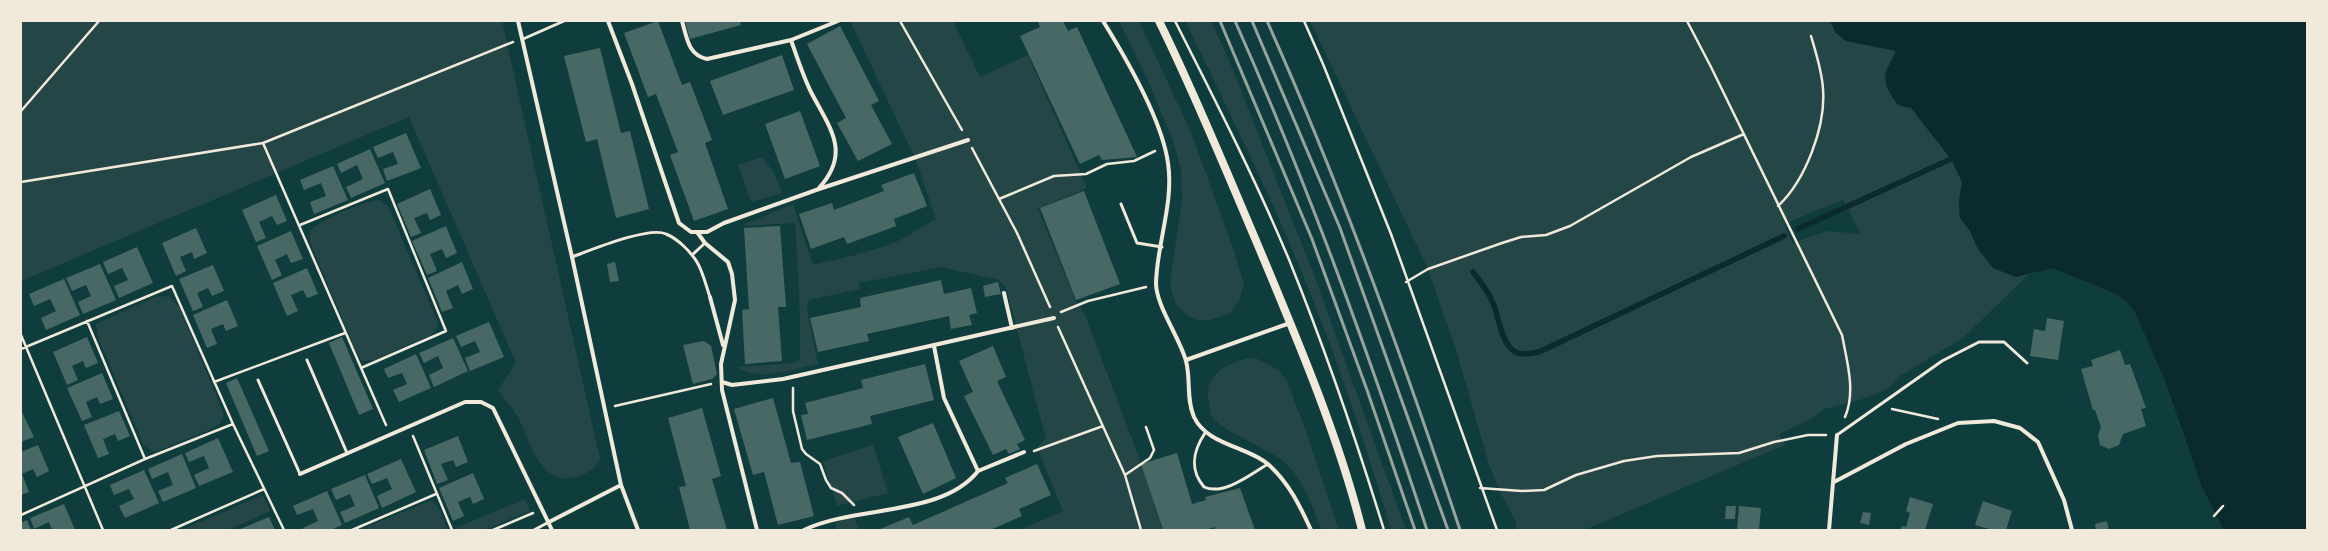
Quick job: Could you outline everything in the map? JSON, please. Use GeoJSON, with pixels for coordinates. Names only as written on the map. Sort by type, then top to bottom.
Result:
{"type":"FeatureCollection","features":[{"type":"Feature","properties":{"kind":"main road"},"geometry":{"type":"LineString","coordinates":[[1159,21],[1185,74],[1290,323],[1352,490],[1362,530]]}},
{"type":"Feature","properties":{"kind":"street"},"geometry":{"type":"LineString","coordinates":[[518,21],[572,257],[620,486],[638,530]]}},
{"type":"Feature","properties":{"kind":"street"},"geometry":{"type":"LineString","coordinates":[[608,21],[632,84],[679,223],[691,232],[708,232],[724,223],[819,189],[968,140]]}},
{"type":"Feature","properties":{"kind":"street"},"geometry":{"type":"LineString","coordinates":[[682,21],[691,50],[697,57],[707,59],[791,40],[838,21]]}},
{"type":"Feature","properties":{"kind":"street"},"geometry":{"type":"LineString","coordinates":[[1103,21],[1122,52],[1152,113],[1168,163],[1167,203],[1156,284],[1165,313],[1186,360],[1190,378],[1188,390],[1194,418],[1205,433],[1268,464],[1294,494],[1311,530]]}},
{"type":"Feature","properties":{"kind":"street"},"geometry":{"type":"LineString","coordinates":[[791,40],[810,91],[833,132],[837,156],[830,177],[819,189]]}},
{"type":"Feature","properties":{"kind":"street"},"geometry":{"type":"LineString","coordinates":[[697,232],[705,243],[728,262],[732,274],[735,300],[721,364],[722,382],[732,436],[757,530]]}},
{"type":"Feature","properties":{"kind":"street"},"geometry":{"type":"LineString","coordinates":[[1004,293],[1012,328]]}},
{"type":"Feature","properties":{"kind":"street"},"geometry":{"type":"LineString","coordinates":[[710,297],[724,347]]}},
{"type":"Feature","properties":{"kind":"street"},"geometry":{"type":"LineString","coordinates":[[722,382],[732,385],[790,378],[1054,318]]}},
{"type":"Feature","properties":{"kind":"street"},"geometry":{"type":"LineString","coordinates":[[1186,360],[1290,323]]}},
{"type":"Feature","properties":{"kind":"street"},"geometry":{"type":"LineString","coordinates":[[934,346],[944,398],[978,471]]}},
{"type":"Feature","properties":{"kind":"street"},"geometry":{"type":"LineString","coordinates":[[300,474],[465,402],[481,402],[493,408],[552,530]]}},
{"type":"Feature","properties":{"kind":"street"},"geometry":{"type":"LineString","coordinates":[[1834,482],[1906,444],[1958,423],[1994,421],[2020,428],[2038,442],[2064,500],[2072,530]]}},
{"type":"Feature","properties":{"kind":"street"},"geometry":{"type":"LineString","coordinates":[[1829,530],[1837,435]]}},
{"type":"Feature","properties":{"kind":"street"},"geometry":{"type":"LineString","coordinates":[[804,530],[843,517],[929,501],[965,485],[978,471],[1024,452]]}},
{"type":"Feature","properties":{"kind":"street"},"geometry":{"type":"LineString","coordinates":[[549,522],[620,486]]}},
{"type":"Feature","properties":{"kind":"lane"},"geometry":{"type":"LineString","coordinates":[[523,39],[564,21]]}},
{"type":"Feature","properties":{"kind":"lane"},"geometry":{"type":"LineString","coordinates":[[1121,204],[1137,243],[1162,247]]}},
{"type":"Feature","properties":{"kind":"lane"},"geometry":{"type":"LineString","coordinates":[[572,257],[620,239],[644,234],[665,233],[685,247],[698,263],[710,297]]}},
{"type":"Feature","properties":{"kind":"lane"},"geometry":{"type":"LineString","coordinates":[[692,255],[705,243]]}},
{"type":"Feature","properties":{"kind":"lane"},"geometry":{"type":"LineString","coordinates":[[1837,435],[1942,361],[1979,342],[2004,342],[2027,364]]}},
{"type":"Feature","properties":{"kind":"lane"},"geometry":{"type":"LineString","coordinates":[[307,360],[348,453]]}},
{"type":"Feature","properties":{"kind":"lane"},"geometry":{"type":"LineString","coordinates":[[258,380],[300,474]]}},
{"type":"Feature","properties":{"kind":"lane"},"geometry":{"type":"LineString","coordinates":[[1205,433],[1196,446],[1194,464],[1204,487],[1210,490],[1241,481],[1268,464]]}},
{"type":"Feature","properties":{"kind":"lane"},"geometry":{"type":"LineString","coordinates":[[534,530],[549,522]]}},
{"type":"Feature","properties":{"kind":"path"},"geometry":{"type":"LineString","coordinates":[[21,111],[99,21]]}},
{"type":"Feature","properties":{"kind":"path"},"geometry":{"type":"LineString","coordinates":[[900,21],[968,140],[1017,233],[1125,475],[1141,530]]}},
{"type":"Feature","properties":{"kind":"path"},"geometry":{"type":"LineString","coordinates":[[1176,21],[1243,158],[1289,261],[1362,457],[1384,530]]}},
{"type":"Feature","properties":{"kind":"path"},"geometry":{"type":"LineString","coordinates":[[1304,21],[1324,64],[1390,234],[1480,488],[1497,530]]}},
{"type":"Feature","properties":{"kind":"path"},"geometry":{"type":"LineString","coordinates":[[1480,488],[1522,491],[1544,490],[1576,475],[1624,461],[1657,456],[1739,453],[1774,442],[1808,435],[1837,435],[1850,404],[1848,369],[1842,335],[1687,21]]}},
{"type":"Feature","properties":{"kind":"path"},"geometry":{"type":"LineString","coordinates":[[1778,206],[1789,196],[1802,176],[1823,109],[1823,89],[1811,36]]}},
{"type":"Feature","properties":{"kind":"path"},"geometry":{"type":"LineString","coordinates":[[21,182],[263,143],[498,46],[523,39]]}},
{"type":"Feature","properties":{"kind":"path"},"geometry":{"type":"LineString","coordinates":[[1406,282],[1428,269],[1464,256],[1521,237],[1546,235],[1570,226],[1691,157],[1744,134]]}},
{"type":"Feature","properties":{"kind":"path"},"geometry":{"type":"LineString","coordinates":[[263,143],[390,434]]}},
{"type":"Feature","properties":{"kind":"path"},"geometry":{"type":"LineString","coordinates":[[999,199],[1054,176],[1086,174],[1107,164],[1134,161],[1163,146]]}},
{"type":"Feature","properties":{"kind":"path"},"geometry":{"type":"LineString","coordinates":[[300,225],[388,189],[446,331],[361,368]]}},
{"type":"Feature","properties":{"kind":"path"},"geometry":{"type":"LineString","coordinates":[[1054,318],[1064,309],[1156,284]]}},
{"type":"Feature","properties":{"kind":"path"},"geometry":{"type":"LineString","coordinates":[[21,349],[172,286],[232,424],[284,530]]}},
{"type":"Feature","properties":{"kind":"path"},"geometry":{"type":"LineString","coordinates":[[87,321],[145,459]]}},
{"type":"Feature","properties":{"kind":"path"},"geometry":{"type":"LineString","coordinates":[[214,382],[345,333]]}},
{"type":"Feature","properties":{"kind":"path"},"geometry":{"type":"LineString","coordinates":[[21,335],[104,530]]}},
{"type":"Feature","properties":{"kind":"path"},"geometry":{"type":"LineString","coordinates":[[790,378],[794,393],[793,411],[802,448],[806,454],[820,464],[826,480],[831,488],[842,493],[853,504]]}},
{"type":"Feature","properties":{"kind":"path"},"geometry":{"type":"LineString","coordinates":[[604,408],[722,382]]}},
{"type":"Feature","properties":{"kind":"path"},"geometry":{"type":"LineString","coordinates":[[1878,406],[1958,423]]}},
{"type":"Feature","properties":{"kind":"path"},"geometry":{"type":"LineString","coordinates":[[21,511],[22,514],[145,459],[232,424]]}},
{"type":"Feature","properties":{"kind":"path"},"geometry":{"type":"LineString","coordinates":[[409,426],[452,530]]}},
{"type":"Feature","properties":{"kind":"path"},"geometry":{"type":"LineString","coordinates":[[1024,452],[1038,450],[1066,437],[1103,426]]}},
{"type":"Feature","properties":{"kind":"path"},"geometry":{"type":"LineString","coordinates":[[1125,475],[1150,458],[1154,450],[1146,427]]}},
{"type":"Feature","properties":{"kind":"path"},"geometry":{"type":"LineString","coordinates":[[171,530],[264,489]]}},
{"type":"Feature","properties":{"kind":"path"},"geometry":{"type":"LineString","coordinates":[[352,530],[436,494]]}},
{"type":"Feature","properties":{"kind":"path"},"geometry":{"type":"LineString","coordinates":[[2214,516],[2223,506]]}},
{"type":"Feature","properties":{"kind":"path"},"geometry":{"type":"LineString","coordinates":[[493,530],[543,509]]}},
{"type":"Feature","properties":{"kind":"shaded area"},"geometry":{"type":"Polygon","coordinates":[[[21,21],[502,21],[600,459],[596,465],[589,472],[579,476],[566,478],[555,476],[546,470],[533,450],[518,417],[498,390],[516,363],[409,117],[21,281],[21,21]]]}},
{"type":"Feature","properties":{"kind":"shaded area"},"geometry":{"type":"Polygon","coordinates":[[[850,21],[953,21],[980,77],[1028,55],[1087,188],[1038,209],[1076,301],[1085,315],[1140,460],[1162,530],[1020,530],[1063,511],[1037,447],[1046,439],[1006,288],[999,280],[941,267],[859,283],[860,289],[809,300],[807,309],[818,364],[788,371],[765,374],[754,374],[737,367],[794,363],[800,359],[800,308],[795,223],[740,226],[793,204],[813,265],[890,244],[936,220],[916,160],[850,21]]]}},
{"type":"Feature","properties":{"kind":"shaded area"},"geometry":{"type":"Polygon","coordinates":[[[1119,21],[1139,21],[1191,132],[1234,251],[1244,285],[1239,301],[1229,314],[1209,320],[1197,320],[1187,315],[1176,304],[1171,288],[1171,274],[1182,201],[1181,170],[1173,141],[1150,85],[1119,21]]]}},
{"type":"Feature","properties":{"kind":"shaded area"},"geometry":{"type":"Polygon","coordinates":[[[1185,21],[1211,21],[1229,60],[1314,275],[1406,530],[1391,530],[1349,399],[1301,270],[1259,176],[1185,21]]]}},
{"type":"Feature","properties":{"kind":"shaded area"},"geometry":{"type":"Polygon","coordinates":[[[1310,21],[1830,21],[1836,33],[1873,46],[1896,51],[1884,74],[1898,105],[1911,108],[1951,159],[1962,182],[1959,202],[1960,217],[1970,231],[1978,249],[2016,277],[2030,273],[1963,338],[1900,376],[1887,389],[1860,400],[1824,409],[1811,419],[1779,434],[1785,445],[1584,530],[1517,530],[1516,522],[1499,490],[1488,461],[1457,353],[1428,269],[1310,21]],[[1843,200],[1784,224],[1792,243],[1828,231],[1861,234],[1843,200]]]}},
{"type":"Feature","properties":{"kind":"shaded area"},"geometry":{"type":"Polygon","coordinates":[[[1830,21],[2307,21],[2307,530],[2224,530],[2202,487],[2166,383],[2136,314],[2128,303],[2116,294],[2052,268],[2016,277],[1993,268],[1978,249],[1970,231],[1960,218],[1959,202],[1962,182],[1951,159],[1911,108],[1898,105],[1888,90],[1885,78],[1886,73],[1896,51],[1846,41],[1836,33],[1830,21]]]}},
{"type":"Feature","properties":{"kind":"shaded area"},"geometry":{"type":"Polygon","coordinates":[[[762,157],[774,173],[782,193],[751,202],[738,165],[762,157]]]}},
{"type":"Feature","properties":{"kind":"shaded area"},"geometry":{"type":"Polygon","coordinates":[[[380,200],[388,206],[438,323],[435,332],[429,336],[374,360],[362,361],[356,351],[310,243],[310,231],[324,221],[343,211],[380,200]]]}},
{"type":"Feature","properties":{"kind":"shaded area"},"geometry":{"type":"Polygon","coordinates":[[[169,296],[180,308],[223,412],[223,418],[217,426],[212,429],[155,452],[144,446],[99,340],[96,324],[155,297],[169,296]]]}},
{"type":"Feature","properties":{"kind":"shaded area"},"geometry":{"type":"Polygon","coordinates":[[[1248,358],[1258,359],[1278,370],[1286,379],[1305,428],[1339,530],[1321,530],[1303,486],[1298,477],[1285,463],[1268,451],[1223,427],[1211,415],[1208,392],[1210,382],[1218,372],[1224,368],[1235,362],[1248,358]]]}},
{"type":"Feature","properties":{"kind":"shaded area"},"geometry":{"type":"Polygon","coordinates":[[[873,445],[888,493],[837,506],[823,461],[873,445]]]}},
{"type":"Feature","properties":{"kind":"shaded area"},"geometry":{"type":"Polygon","coordinates":[[[263,495],[270,511],[228,530],[181,530],[263,495]]]}},
{"type":"Feature","properties":{"kind":"shaded area"},"geometry":{"type":"Polygon","coordinates":[[[525,499],[530,511],[484,530],[457,530],[456,528],[525,499]]]}},
{"type":"Feature","properties":{"kind":"shaded area"},"geometry":{"type":"Polygon","coordinates":[[[430,501],[439,509],[448,530],[359,530],[430,501]]]}},
{"type":"Feature","properties":{"kind":"shaded area"},"geometry":{"type":"Polygon","coordinates":[[[848,518],[855,519],[859,530],[837,530],[835,523],[848,518]]]}},
{"type":"Feature","properties":{"kind":"building"},"geometry":{"type":"Polygon","coordinates":[[[658,21],[682,85],[690,82],[705,121],[712,140],[705,143],[728,209],[694,221],[670,155],[678,152],[656,94],[648,97],[624,33],[658,21]]]}},
{"type":"Feature","properties":{"kind":"building"},"geometry":{"type":"Polygon","coordinates":[[[685,21],[740,21],[741,25],[690,39],[685,21]]]}},
{"type":"Feature","properties":{"kind":"building"},"geometry":{"type":"Polygon","coordinates":[[[1063,21],[1068,31],[1077,27],[1137,157],[1102,160],[1099,155],[1080,164],[1020,36],[1040,27],[1038,22],[1063,21]]]}},
{"type":"Feature","properties":{"kind":"building"},"geometry":{"type":"Polygon","coordinates":[[[840,26],[879,101],[871,105],[892,144],[858,161],[837,123],[846,118],[807,44],[840,26]]]}},
{"type":"Feature","properties":{"kind":"building"},"geometry":{"type":"Polygon","coordinates":[[[600,48],[621,133],[630,131],[649,209],[616,218],[597,139],[586,142],[564,56],[600,48]]]}},
{"type":"Feature","properties":{"kind":"building"},"geometry":{"type":"Polygon","coordinates":[[[782,55],[794,90],[723,115],[710,81],[782,55]]]}},
{"type":"Feature","properties":{"kind":"building"},"geometry":{"type":"Polygon","coordinates":[[[800,111],[820,166],[785,179],[765,124],[800,111]]]}},
{"type":"Feature","properties":{"kind":"building"},"geometry":{"type":"Polygon","coordinates":[[[406,133],[421,168],[387,181],[383,169],[398,164],[393,152],[378,158],[373,147],[406,133]]]}},
{"type":"Feature","properties":{"kind":"building"},"geometry":{"type":"Polygon","coordinates":[[[370,149],[385,183],[351,198],[346,187],[363,179],[357,165],[341,173],[337,164],[370,149]]]}},
{"type":"Feature","properties":{"kind":"building"},"geometry":{"type":"Polygon","coordinates":[[[333,166],[348,200],[314,214],[310,202],[326,196],[321,183],[304,190],[300,180],[333,166]]]}},
{"type":"Feature","properties":{"kind":"building"},"geometry":{"type":"Polygon","coordinates":[[[914,173],[927,206],[894,219],[896,226],[880,232],[847,244],[844,237],[811,249],[799,214],[832,203],[834,210],[884,191],[881,185],[914,173]]]}},
{"type":"Feature","properties":{"kind":"building"},"geometry":{"type":"Polygon","coordinates":[[[430,189],[441,215],[430,220],[427,213],[414,218],[421,233],[411,237],[397,204],[430,189]]]}},
{"type":"Feature","properties":{"kind":"building"},"geometry":{"type":"Polygon","coordinates":[[[1084,191],[1120,284],[1076,300],[1040,208],[1084,191]]]}},
{"type":"Feature","properties":{"kind":"building"},"geometry":{"type":"Polygon","coordinates":[[[276,195],[287,221],[277,225],[272,216],[259,222],[266,238],[256,242],[242,210],[276,195]]]}},
{"type":"Feature","properties":{"kind":"building"},"geometry":{"type":"Polygon","coordinates":[[[446,226],[457,253],[446,258],[442,249],[430,254],[437,271],[427,275],[412,241],[446,226]]]}},
{"type":"Feature","properties":{"kind":"building"},"geometry":{"type":"Polygon","coordinates":[[[780,226],[786,307],[778,307],[782,361],[745,364],[742,310],[749,309],[744,228],[780,226]]]}},
{"type":"Feature","properties":{"kind":"building"},"geometry":{"type":"Polygon","coordinates":[[[196,228],[207,253],[194,259],[192,252],[180,257],[186,271],[176,276],[162,243],[196,228]]]}},
{"type":"Feature","properties":{"kind":"building"},"geometry":{"type":"Polygon","coordinates":[[[291,231],[303,259],[291,263],[287,254],[275,260],[282,275],[272,280],[257,246],[291,231]]]}},
{"type":"Feature","properties":{"kind":"building"},"geometry":{"type":"Polygon","coordinates":[[[137,247],[153,283],[119,298],[114,286],[128,280],[122,268],[108,274],[103,262],[137,247]]]}},
{"type":"Feature","properties":{"kind":"building"},"geometry":{"type":"Polygon","coordinates":[[[462,262],[473,289],[462,294],[458,285],[446,291],[453,308],[442,312],[428,278],[462,262]]]}},
{"type":"Feature","properties":{"kind":"building"},"geometry":{"type":"Polygon","coordinates":[[[615,262],[619,281],[610,282],[607,264],[615,262]]]}},
{"type":"Feature","properties":{"kind":"building"},"geometry":{"type":"Polygon","coordinates":[[[100,264],[116,300],[83,314],[78,302],[91,296],[86,285],[72,291],[66,278],[100,264]]]}},
{"type":"Feature","properties":{"kind":"building"},"geometry":{"type":"Polygon","coordinates":[[[213,265],[224,291],[212,296],[208,288],[197,293],[203,307],[193,311],[179,279],[213,265]]]}},
{"type":"Feature","properties":{"kind":"building"},"geometry":{"type":"Polygon","coordinates":[[[307,268],[318,294],[307,298],[303,290],[291,295],[298,311],[287,316],[273,283],[307,268]]]}},
{"type":"Feature","properties":{"kind":"building"},"geometry":{"type":"Polygon","coordinates":[[[64,279],[80,315],[46,330],[41,318],[56,311],[50,299],[34,306],[29,294],[64,279]]]}},
{"type":"Feature","properties":{"kind":"building"},"geometry":{"type":"Polygon","coordinates":[[[941,280],[944,294],[971,288],[977,313],[969,315],[972,325],[951,329],[949,316],[867,334],[869,341],[818,352],[810,318],[861,307],[860,298],[941,280]]]}},
{"type":"Feature","properties":{"kind":"building"},"geometry":{"type":"Polygon","coordinates":[[[998,282],[1001,294],[985,297],[983,286],[998,282]]]}},
{"type":"Feature","properties":{"kind":"building"},"geometry":{"type":"Polygon","coordinates":[[[227,300],[238,326],[226,331],[223,324],[211,329],[217,344],[207,348],[193,315],[227,300]]]}},
{"type":"Feature","properties":{"kind":"building"},"geometry":{"type":"Polygon","coordinates":[[[2047,318],[2064,321],[2058,360],[2030,356],[2034,329],[2045,331],[2047,318]]]}},
{"type":"Feature","properties":{"kind":"building"},"geometry":{"type":"Polygon","coordinates":[[[489,322],[504,357],[470,371],[465,358],[480,352],[475,341],[461,347],[456,336],[489,322]]]}},
{"type":"Feature","properties":{"kind":"building"},"geometry":{"type":"Polygon","coordinates":[[[87,337],[98,363],[86,368],[83,361],[72,366],[78,380],[67,385],[53,352],[87,337]]]}},
{"type":"Feature","properties":{"kind":"building"},"geometry":{"type":"Polygon","coordinates":[[[342,337],[373,409],[359,415],[329,343],[342,337]]]}},
{"type":"Feature","properties":{"kind":"building"},"geometry":{"type":"Polygon","coordinates":[[[453,338],[468,371],[434,387],[429,375],[443,368],[438,356],[424,363],[419,353],[453,338]]]}},
{"type":"Feature","properties":{"kind":"building"},"geometry":{"type":"Polygon","coordinates":[[[704,341],[711,346],[717,374],[712,379],[693,384],[683,345],[704,341]]]}},
{"type":"Feature","properties":{"kind":"building"},"geometry":{"type":"Polygon","coordinates":[[[993,346],[1006,377],[997,381],[1025,440],[1017,444],[1020,449],[1009,454],[1006,449],[993,455],[964,396],[973,392],[959,361],[993,346]]]}},
{"type":"Feature","properties":{"kind":"building"},"geometry":{"type":"Polygon","coordinates":[[[2120,350],[2125,365],[2130,364],[2146,408],[2141,409],[2146,426],[2123,434],[2119,445],[2109,449],[2100,445],[2098,435],[2101,427],[2095,410],[2093,410],[2081,369],[2093,366],[2091,360],[2120,350]]]}},
{"type":"Feature","properties":{"kind":"building"},"geometry":{"type":"Polygon","coordinates":[[[416,354],[431,388],[399,402],[393,390],[407,384],[402,373],[388,378],[384,369],[416,354]]]}},
{"type":"Feature","properties":{"kind":"building"},"geometry":{"type":"Polygon","coordinates":[[[925,364],[934,400],[870,416],[872,424],[807,440],[801,415],[808,414],[805,403],[863,388],[861,380],[925,364]]]}},
{"type":"Feature","properties":{"kind":"building"},"geometry":{"type":"Polygon","coordinates":[[[102,373],[113,399],[100,404],[97,397],[86,402],[92,417],[82,421],[67,388],[102,373]]]}},
{"type":"Feature","properties":{"kind":"building"},"geometry":{"type":"Polygon","coordinates":[[[237,378],[269,451],[257,456],[226,383],[237,378]]]}},
{"type":"Feature","properties":{"kind":"building"},"geometry":{"type":"Polygon","coordinates":[[[773,398],[791,463],[800,462],[814,516],[778,525],[764,472],[753,475],[734,409],[773,398]]]}},
{"type":"Feature","properties":{"kind":"building"},"geometry":{"type":"Polygon","coordinates":[[[702,408],[721,476],[712,479],[727,530],[690,530],[679,487],[686,486],[668,418],[702,408]]]}},
{"type":"Feature","properties":{"kind":"building"},"geometry":{"type":"Polygon","coordinates":[[[21,410],[34,437],[21,442],[21,410]]]}},
{"type":"Feature","properties":{"kind":"building"},"geometry":{"type":"Polygon","coordinates":[[[119,411],[130,436],[118,441],[115,434],[103,439],[109,454],[98,458],[84,425],[119,411]]]}},
{"type":"Feature","properties":{"kind":"building"},"geometry":{"type":"Polygon","coordinates":[[[933,423],[956,478],[923,494],[898,437],[933,423]]]}},
{"type":"Feature","properties":{"kind":"building"},"geometry":{"type":"Polygon","coordinates":[[[458,436],[468,462],[456,467],[453,460],[441,464],[448,480],[437,484],[424,450],[458,436]]]}},
{"type":"Feature","properties":{"kind":"building"},"geometry":{"type":"Polygon","coordinates":[[[218,438],[233,472],[199,486],[194,475],[209,468],[204,456],[189,462],[185,453],[218,438]]]}},
{"type":"Feature","properties":{"kind":"building"},"geometry":{"type":"Polygon","coordinates":[[[38,445],[49,471],[37,477],[33,469],[22,474],[29,492],[21,495],[21,452],[38,445]]]}},
{"type":"Feature","properties":{"kind":"building"},"geometry":{"type":"Polygon","coordinates":[[[1177,453],[1192,504],[1206,500],[1205,497],[1240,488],[1255,530],[1215,530],[1215,527],[1205,530],[1163,530],[1141,464],[1177,453]]]}},
{"type":"Feature","properties":{"kind":"building"},"geometry":{"type":"Polygon","coordinates":[[[182,454],[196,488],[163,502],[158,491],[173,485],[168,472],[152,479],[148,469],[182,454]]]}},
{"type":"Feature","properties":{"kind":"building"},"geometry":{"type":"Polygon","coordinates":[[[401,459],[416,492],[382,508],[377,496],[392,489],[387,478],[372,484],[367,474],[401,459]]]}},
{"type":"Feature","properties":{"kind":"building"},"geometry":{"type":"Polygon","coordinates":[[[1037,464],[1051,495],[1019,509],[1022,516],[990,530],[878,530],[909,517],[913,525],[1008,483],[1005,478],[1037,464]]]}},
{"type":"Feature","properties":{"kind":"building"},"geometry":{"type":"Polygon","coordinates":[[[144,470],[159,503],[125,518],[119,506],[134,499],[129,489],[114,495],[110,485],[144,470]]]}},
{"type":"Feature","properties":{"kind":"building"},"geometry":{"type":"Polygon","coordinates":[[[473,473],[484,499],[473,504],[470,497],[458,502],[464,516],[453,521],[439,488],[473,473]]]}},
{"type":"Feature","properties":{"kind":"building"},"geometry":{"type":"Polygon","coordinates":[[[365,475],[379,508],[345,523],[340,512],[355,506],[350,494],[336,500],[331,489],[365,475]]]}},
{"type":"Feature","properties":{"kind":"building"},"geometry":{"type":"Polygon","coordinates":[[[327,491],[342,525],[331,530],[304,530],[303,528],[318,521],[313,509],[297,515],[293,506],[327,491]]]}},
{"type":"Feature","properties":{"kind":"building"},"geometry":{"type":"Polygon","coordinates":[[[1910,497],[1933,504],[1925,530],[1900,530],[1902,526],[1906,527],[1910,513],[1906,511],[1910,497]]]}},
{"type":"Feature","properties":{"kind":"building"},"geometry":{"type":"Polygon","coordinates":[[[1983,501],[2012,511],[2006,530],[1992,530],[1975,525],[1983,501]]]}},
{"type":"Feature","properties":{"kind":"building"},"geometry":{"type":"Polygon","coordinates":[[[64,504],[75,530],[52,530],[49,522],[34,529],[30,518],[64,504]]]}},
{"type":"Feature","properties":{"kind":"building"},"geometry":{"type":"Polygon","coordinates":[[[1726,506],[1736,506],[1735,519],[1725,519],[1726,506]]]}},
{"type":"Feature","properties":{"kind":"building"},"geometry":{"type":"Polygon","coordinates":[[[1739,506],[1761,508],[1759,530],[1737,530],[1739,506]]]}},
{"type":"Feature","properties":{"kind":"building"},"geometry":{"type":"Polygon","coordinates":[[[1863,512],[1871,513],[1869,525],[1860,523],[1863,512]]]}},
{"type":"Feature","properties":{"kind":"building"},"geometry":{"type":"Polygon","coordinates":[[[269,517],[275,530],[238,530],[269,517]]]}},
{"type":"Feature","properties":{"kind":"building"},"geometry":{"type":"Polygon","coordinates":[[[27,520],[31,530],[21,530],[21,523],[27,520]]]}},
{"type":"Feature","properties":{"kind":"building"},"geometry":{"type":"Polygon","coordinates":[[[2107,521],[2109,530],[2096,530],[2095,524],[2107,521]]]}},
{"type":"Feature","properties":{"kind":"waterway"},"geometry":{"type":"LineString","coordinates":[[1798,229],[1951,159]]}},
{"type":"Feature","properties":{"kind":"waterway"},"geometry":{"type":"LineString","coordinates":[[1473,272],[1491,299],[1506,342],[1514,351],[1523,354],[1539,352],[1784,236]]}},
{"type":"Feature","properties":{"kind":"railway"},"geometry":{"type":"LineString","coordinates":[[1220,21],[1312,239],[1367,390],[1415,530]]}},
{"type":"Feature","properties":{"kind":"railway"},"geometry":{"type":"LineString","coordinates":[[1235,21],[1313,209],[1361,337],[1427,530]]}},
{"type":"Feature","properties":{"kind":"railway"},"geometry":{"type":"LineString","coordinates":[[1252,21],[1340,228],[1448,530]]}},
{"type":"Feature","properties":{"kind":"railway"},"geometry":{"type":"LineString","coordinates":[[1267,21],[1346,209],[1416,401],[1460,530]]}}]}
